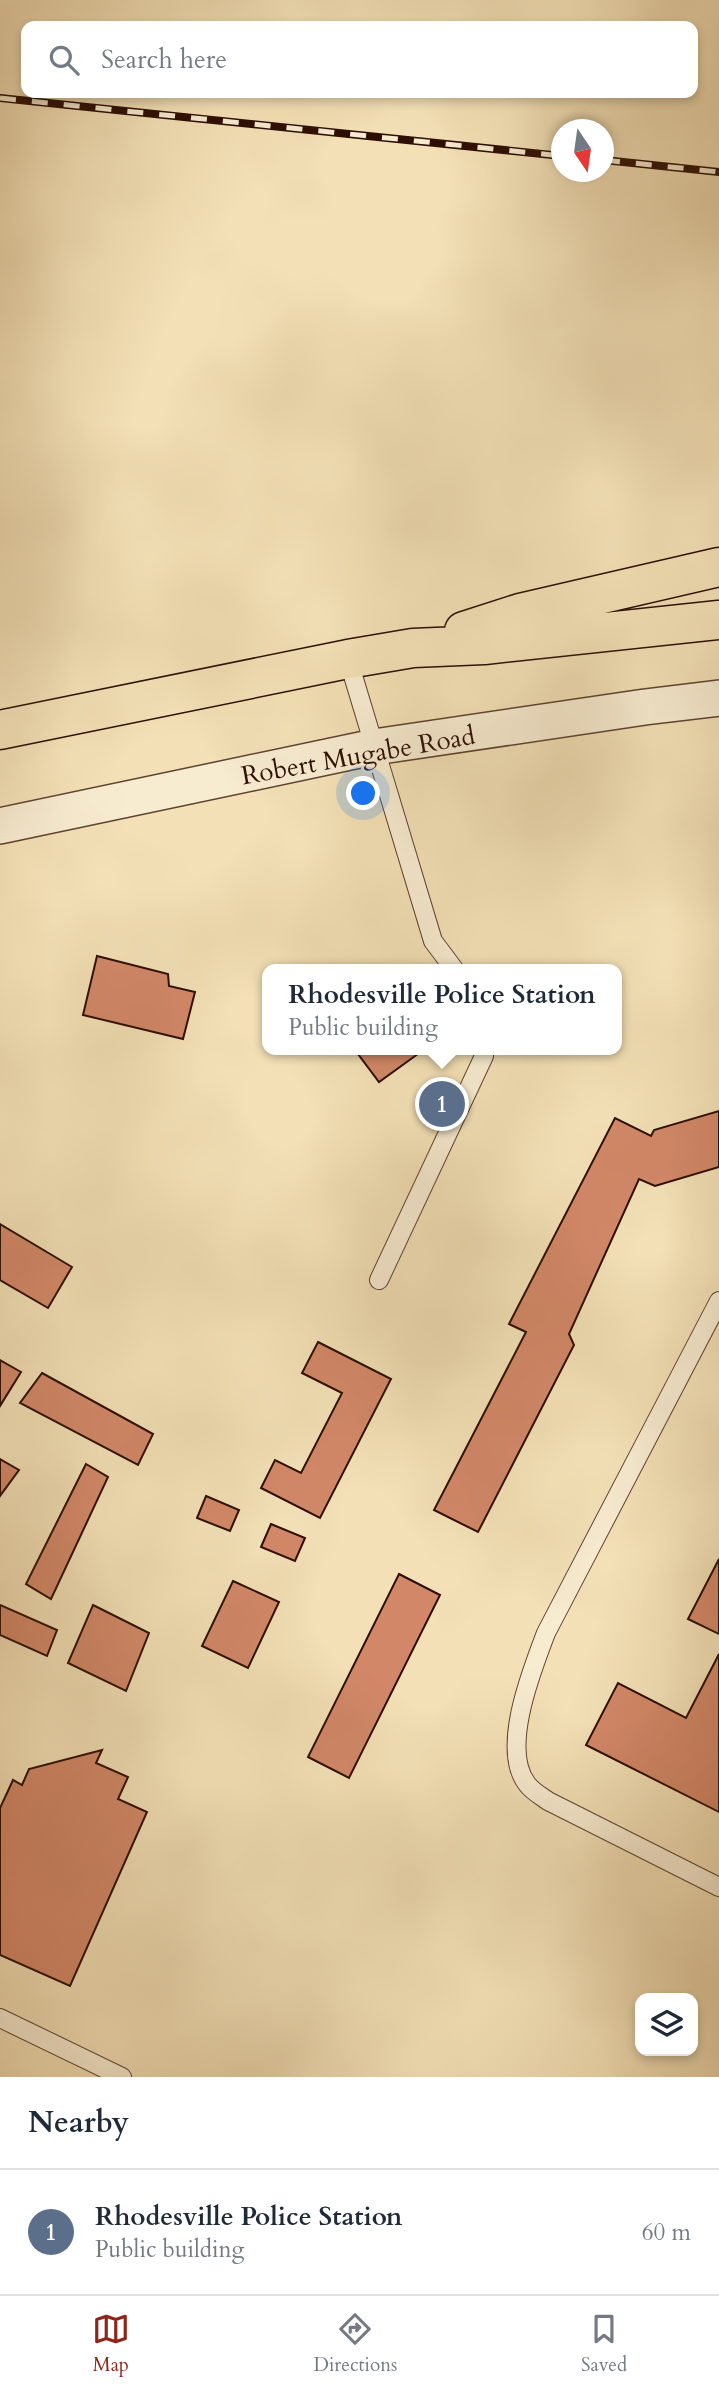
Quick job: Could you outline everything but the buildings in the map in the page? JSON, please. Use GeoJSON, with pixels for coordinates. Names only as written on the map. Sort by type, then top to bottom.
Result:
{"type":"FeatureCollection","features":[{"type":"Feature","properties":{"kind":"main road"},"geometry":{"type":"LineString","coordinates":[[413,648],[520,613],[719,567]]}},
{"type":"Feature","properties":{"kind":"main road"},"geometry":{"type":"LineString","coordinates":[[0,730],[413,648],[484,645],[719,620]]}},
{"type":"Feature","properties":{"kind":"street","name":"Robert Mugabe Road"},"geometry":{"type":"LineString","coordinates":[[0,826],[374,747],[719,698]]}},
{"type":"Feature","properties":{"kind":"lane"},"geometry":{"type":"LineString","coordinates":[[348,659],[433,941],[450,964]]}},
{"type":"Feature","properties":{"kind":"lane"},"geometry":{"type":"LineString","coordinates":[[379,1280],[484,1055]]}},
{"type":"Feature","properties":{"kind":"lane"},"geometry":{"type":"LineString","coordinates":[[719,1301],[546,1633],[535,1662],[516,1737],[517,1760],[527,1784],[548,1801],[719,1887]]}},
{"type":"Feature","properties":{"kind":"lane"},"geometry":{"type":"LineString","coordinates":[[0,2018],[122,2077]]}},
{"type":"Feature","properties":{"kind":"railway"},"geometry":{"type":"LineString","coordinates":[[0,98],[551,155]]}},
{"type":"Feature","properties":{"kind":"railway"},"geometry":{"type":"LineString","coordinates":[[614,161],[719,172]]}},
{"type":"Feature","properties":{"kind":"place","name":"Rhodesville Police Station"},"geometry":{"type":"Point","coordinates":[442,1104]}}]}
